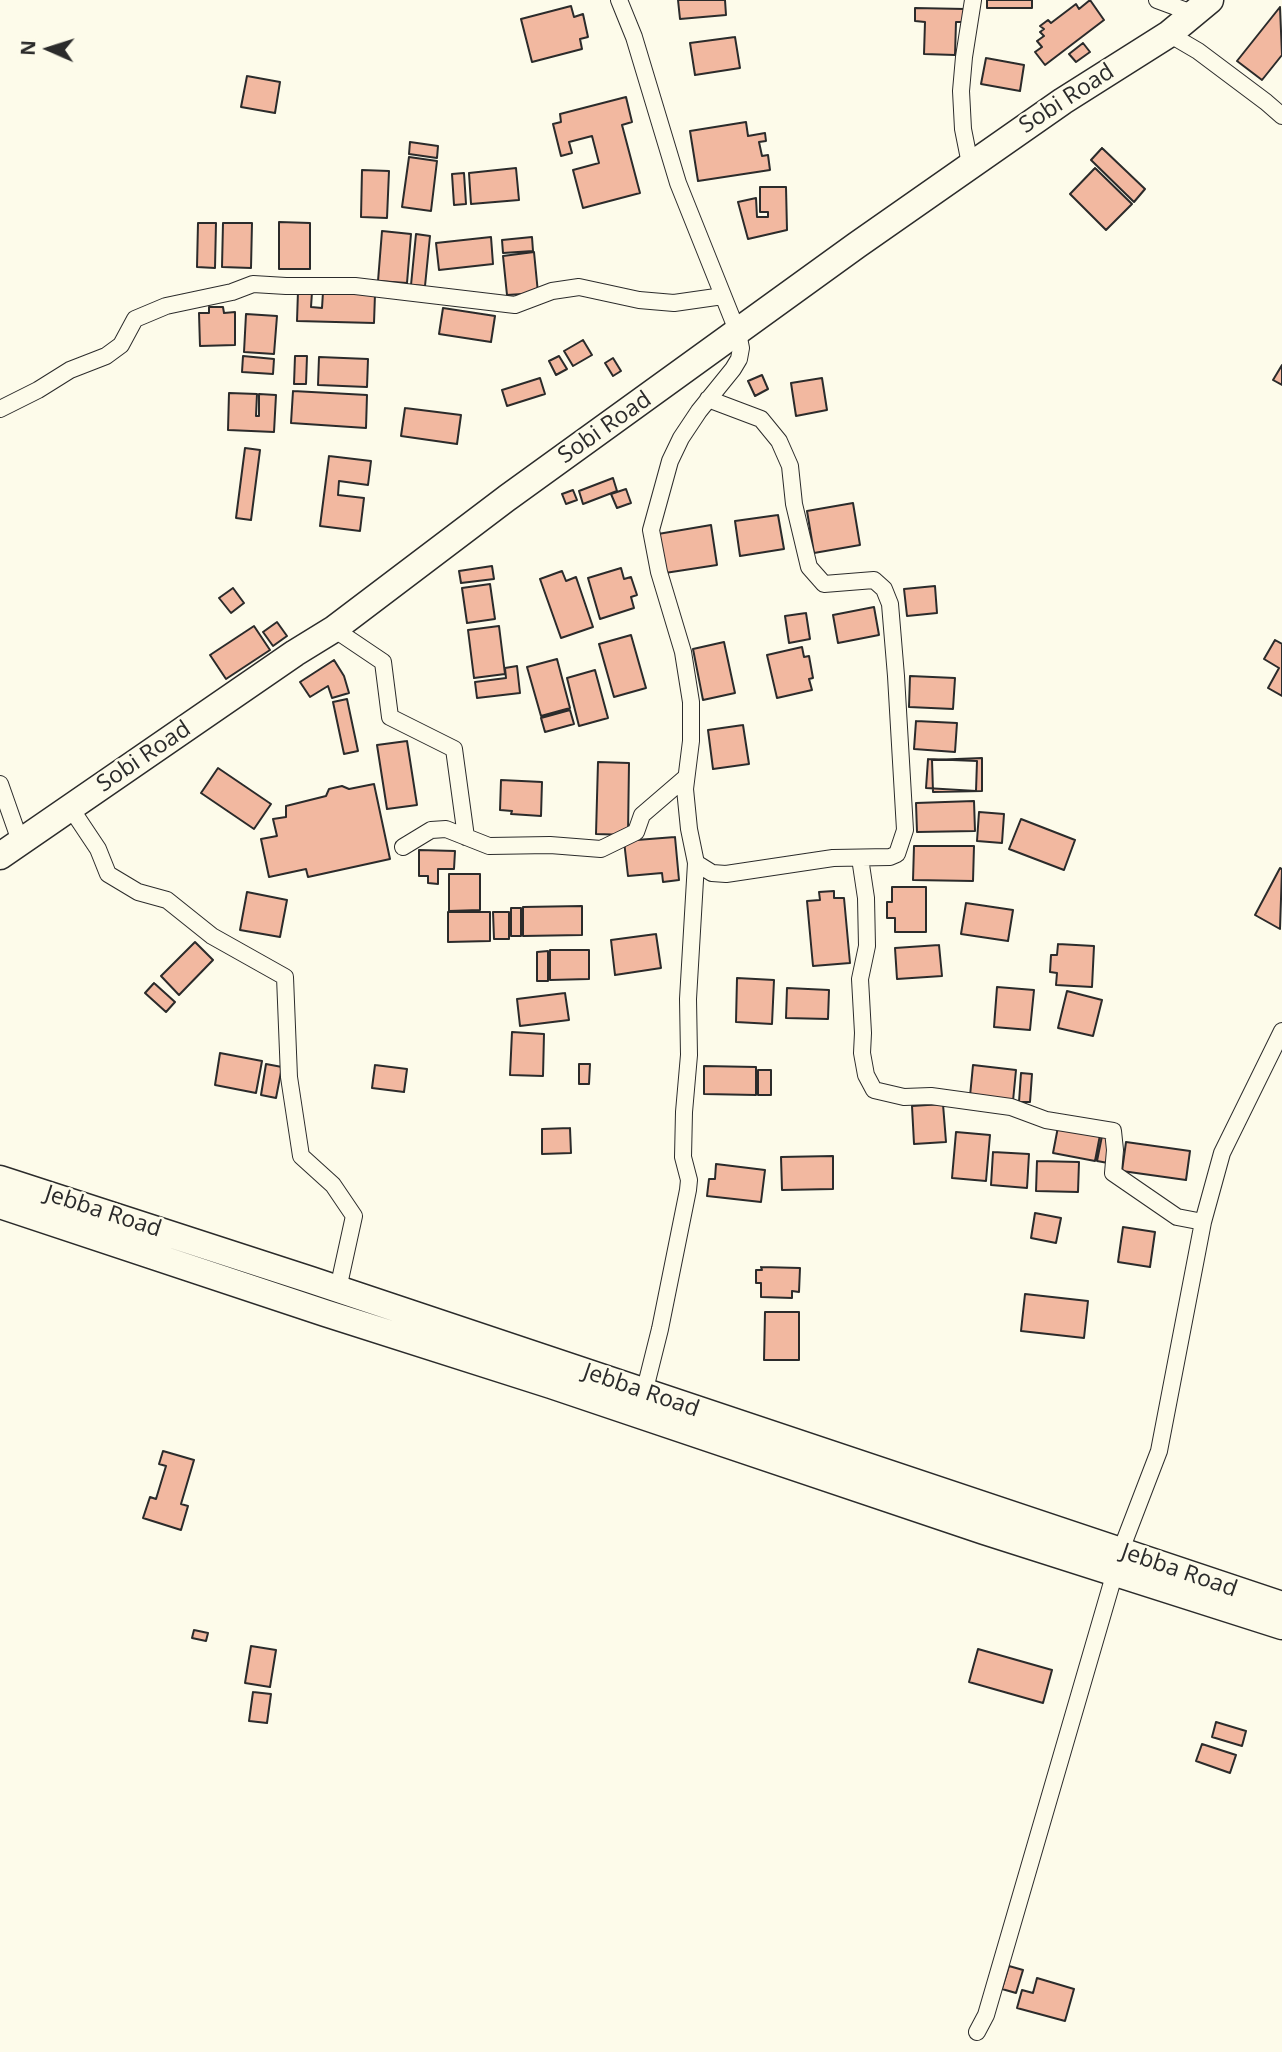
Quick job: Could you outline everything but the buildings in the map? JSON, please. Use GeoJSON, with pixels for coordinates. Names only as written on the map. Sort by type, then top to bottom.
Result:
{"type":"FeatureCollection","features":[{"type":"Feature","properties":{"kind":"highway","name":"Sobi Road"},"geometry":{"type":"LineString","coordinates":[[10,848],[334,629],[507,498],[971,164],[1063,101],[1169,34],[1201,6]]}},
{"type":"Feature","properties":{"kind":"highway","name":"Jebba Road"},"geometry":{"type":"LineString","coordinates":[[0,1179],[338,1289],[644,1393],[1118,1561],[1282,1605]]}},
{"type":"Feature","properties":{"kind":"highway"},"geometry":{"type":"LineString","coordinates":[[0,1205],[564,1389],[984,1531],[1118,1561],[1282,1626]]}},
{"type":"Feature","properties":{"kind":"street"},"geometry":{"type":"LineString","coordinates":[[619,0],[634,37],[678,183],[738,333],[741,348],[739,359],[681,438],[670,461],[651,530],[659,572],[683,652],[691,702],[691,741],[685,778],[687,814],[696,863],[691,925],[689,1055],[683,1157],[689,1180],[660,1329],[644,1393]]}},
{"type":"Feature","properties":{"kind":"street"},"geometry":{"type":"LineString","coordinates":[[971,164],[961,118],[961,91],[973,0]]}},
{"type":"Feature","properties":{"kind":"street"},"geometry":{"type":"LineString","coordinates":[[1157,0],[1201,6]]}},
{"type":"Feature","properties":{"kind":"street"},"geometry":{"type":"LineString","coordinates":[[1169,34],[1198,51],[1282,116]]}},
{"type":"Feature","properties":{"kind":"street"},"geometry":{"type":"LineString","coordinates":[[0,409],[70,370],[106,356],[121,345],[135,319],[166,306],[232,292],[253,284],[355,286],[516,305],[552,291],[579,287],[639,300],[674,303],[723,296]]}},
{"type":"Feature","properties":{"kind":"street"},"geometry":{"type":"LineString","coordinates":[[696,863],[712,873],[726,874],[833,858],[890,857],[897,854],[905,830],[890,604],[884,589],[874,580],[824,584],[809,567],[794,504],[790,466],[779,441],[761,419],[708,399]]}},
{"type":"Feature","properties":{"kind":"street"},"geometry":{"type":"LineString","coordinates":[[334,629],[383,662],[390,717],[454,749],[466,837]]}},
{"type":"Feature","properties":{"kind":"street"},"geometry":{"type":"LineString","coordinates":[[403,848],[431,830],[446,829],[489,846],[550,845],[601,849],[636,832],[642,815],[685,778]]}},
{"type":"Feature","properties":{"kind":"street"},"geometry":{"type":"LineString","coordinates":[[0,784],[10,848]]}},
{"type":"Feature","properties":{"kind":"street"},"geometry":{"type":"LineString","coordinates":[[70,807],[98,849],[108,874],[138,892],[167,900],[212,936],[285,977],[289,1077],[301,1156],[333,1185],[354,1216],[338,1289]]}},
{"type":"Feature","properties":{"kind":"street"},"geometry":{"type":"LineString","coordinates":[[860,858],[866,898],[867,946],[860,979],[862,1053],[866,1075],[874,1090],[904,1097],[931,1096],[1011,1107],[1046,1120],[1113,1131],[1113,1173],[1177,1217],[1203,1222]]}},
{"type":"Feature","properties":{"kind":"street"},"geometry":{"type":"LineString","coordinates":[[977,2032],[986,2015],[1118,1561],[1159,1451],[1203,1222],[1222,1153],[1282,1031]]}}]}
